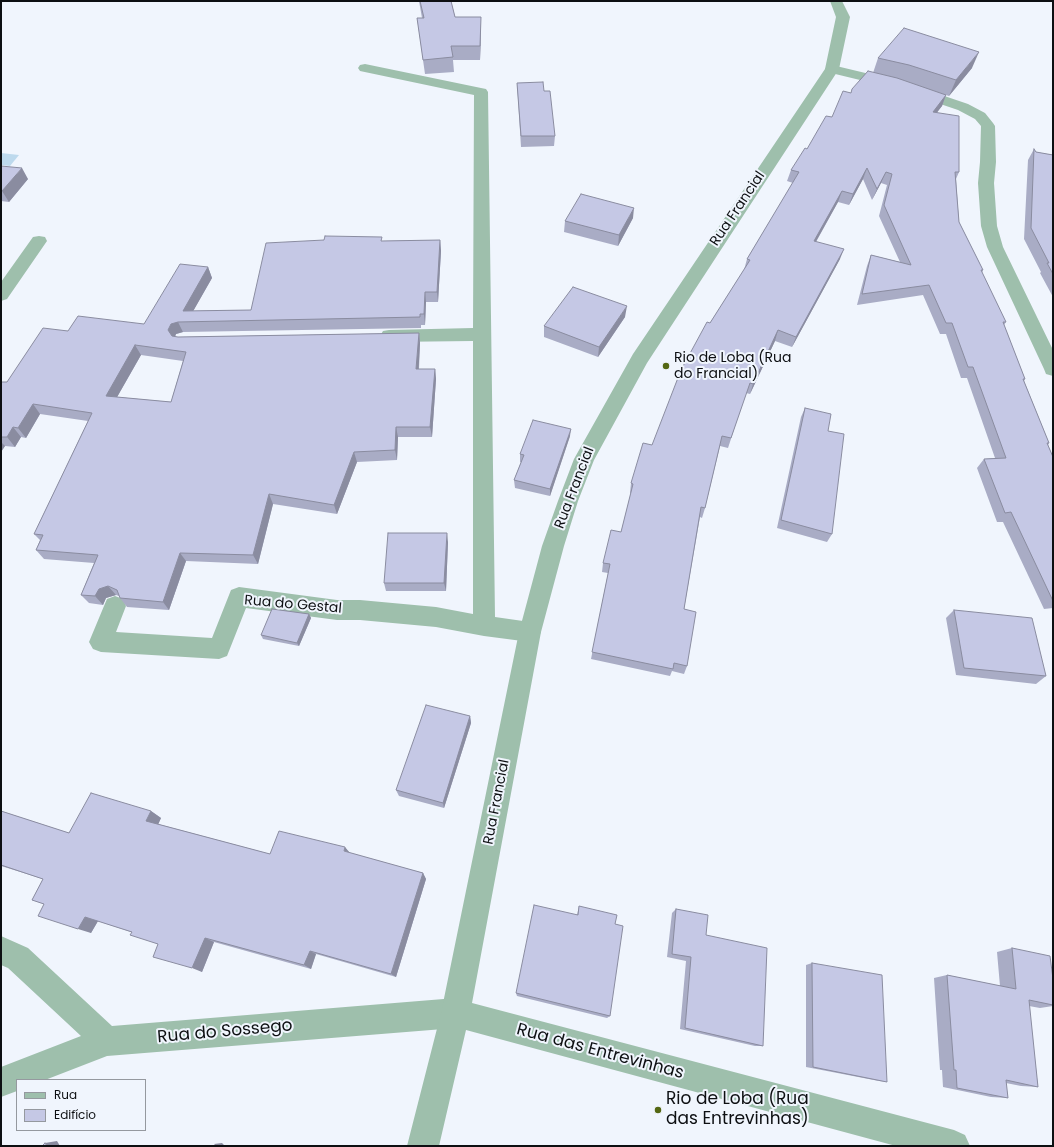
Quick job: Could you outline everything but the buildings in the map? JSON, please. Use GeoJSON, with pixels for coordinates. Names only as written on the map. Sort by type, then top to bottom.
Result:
{"type":"FeatureCollection","features":[{"type":"Feature","properties":{"kind":"street","name":"Rua Francial"},"geometry":{"type":"LineString","coordinates":[[423,1146],[456,1014],[530,632],[553,546],[584,459],[640,359],[832,69],[843,18],[836,1]]}},
{"type":"Feature","properties":{"kind":"street"},"geometry":{"type":"LineString","coordinates":[[365,68],[480,92],[484,626],[530,632]]}},
{"type":"Feature","properties":{"kind":"street"},"geometry":{"type":"LineString","coordinates":[[832,69],[898,85],[963,107],[980,116],[988,126],[988,162],[986,183],[989,226],[995,247],[1053,369]]}},
{"type":"Feature","properties":{"kind":"street"},"geometry":{"type":"LineString","coordinates":[[1,295],[39,242]]}},
{"type":"Feature","properties":{"kind":"street"},"geometry":{"type":"LineString","coordinates":[[373,336],[483,334]]}},
{"type":"Feature","properties":{"kind":"street","name":"Rua do Gestal"},"geometry":{"type":"LineString","coordinates":[[115,606],[101,642],[219,649],[239,597],[337,610],[360,610],[436,617],[484,626]]}},
{"type":"Feature","properties":{"kind":"street"},"geometry":{"type":"LineString","coordinates":[[1,950],[18,958],[106,1041]]}},
{"type":"Feature","properties":{"kind":"street","name":"Rua do Sossego"},"geometry":{"type":"LineString","coordinates":[[1,1082],[106,1041],[456,1014]]}},
{"type":"Feature","properties":{"kind":"street","name":"Rua das Entrevinhas"},"geometry":{"type":"LineString","coordinates":[[456,1014],[954,1146]]}},
{"type":"Feature","properties":{"kind":"water"},"geometry":{"type":"Polygon","coordinates":[[[1,153],[19,155],[10,166],[1,165],[1,153]]]}},
{"type":"Feature","properties":{"kind":"place","name":"Rio de Loba (Rua do Francial)"},"geometry":{"type":"Point","coordinates":[666,366]}},
{"type":"Feature","properties":{"kind":"place","name":"Rio de Loba (Rua das Entrevinhas)"},"geometry":{"type":"Point","coordinates":[658,1110]}}]}
